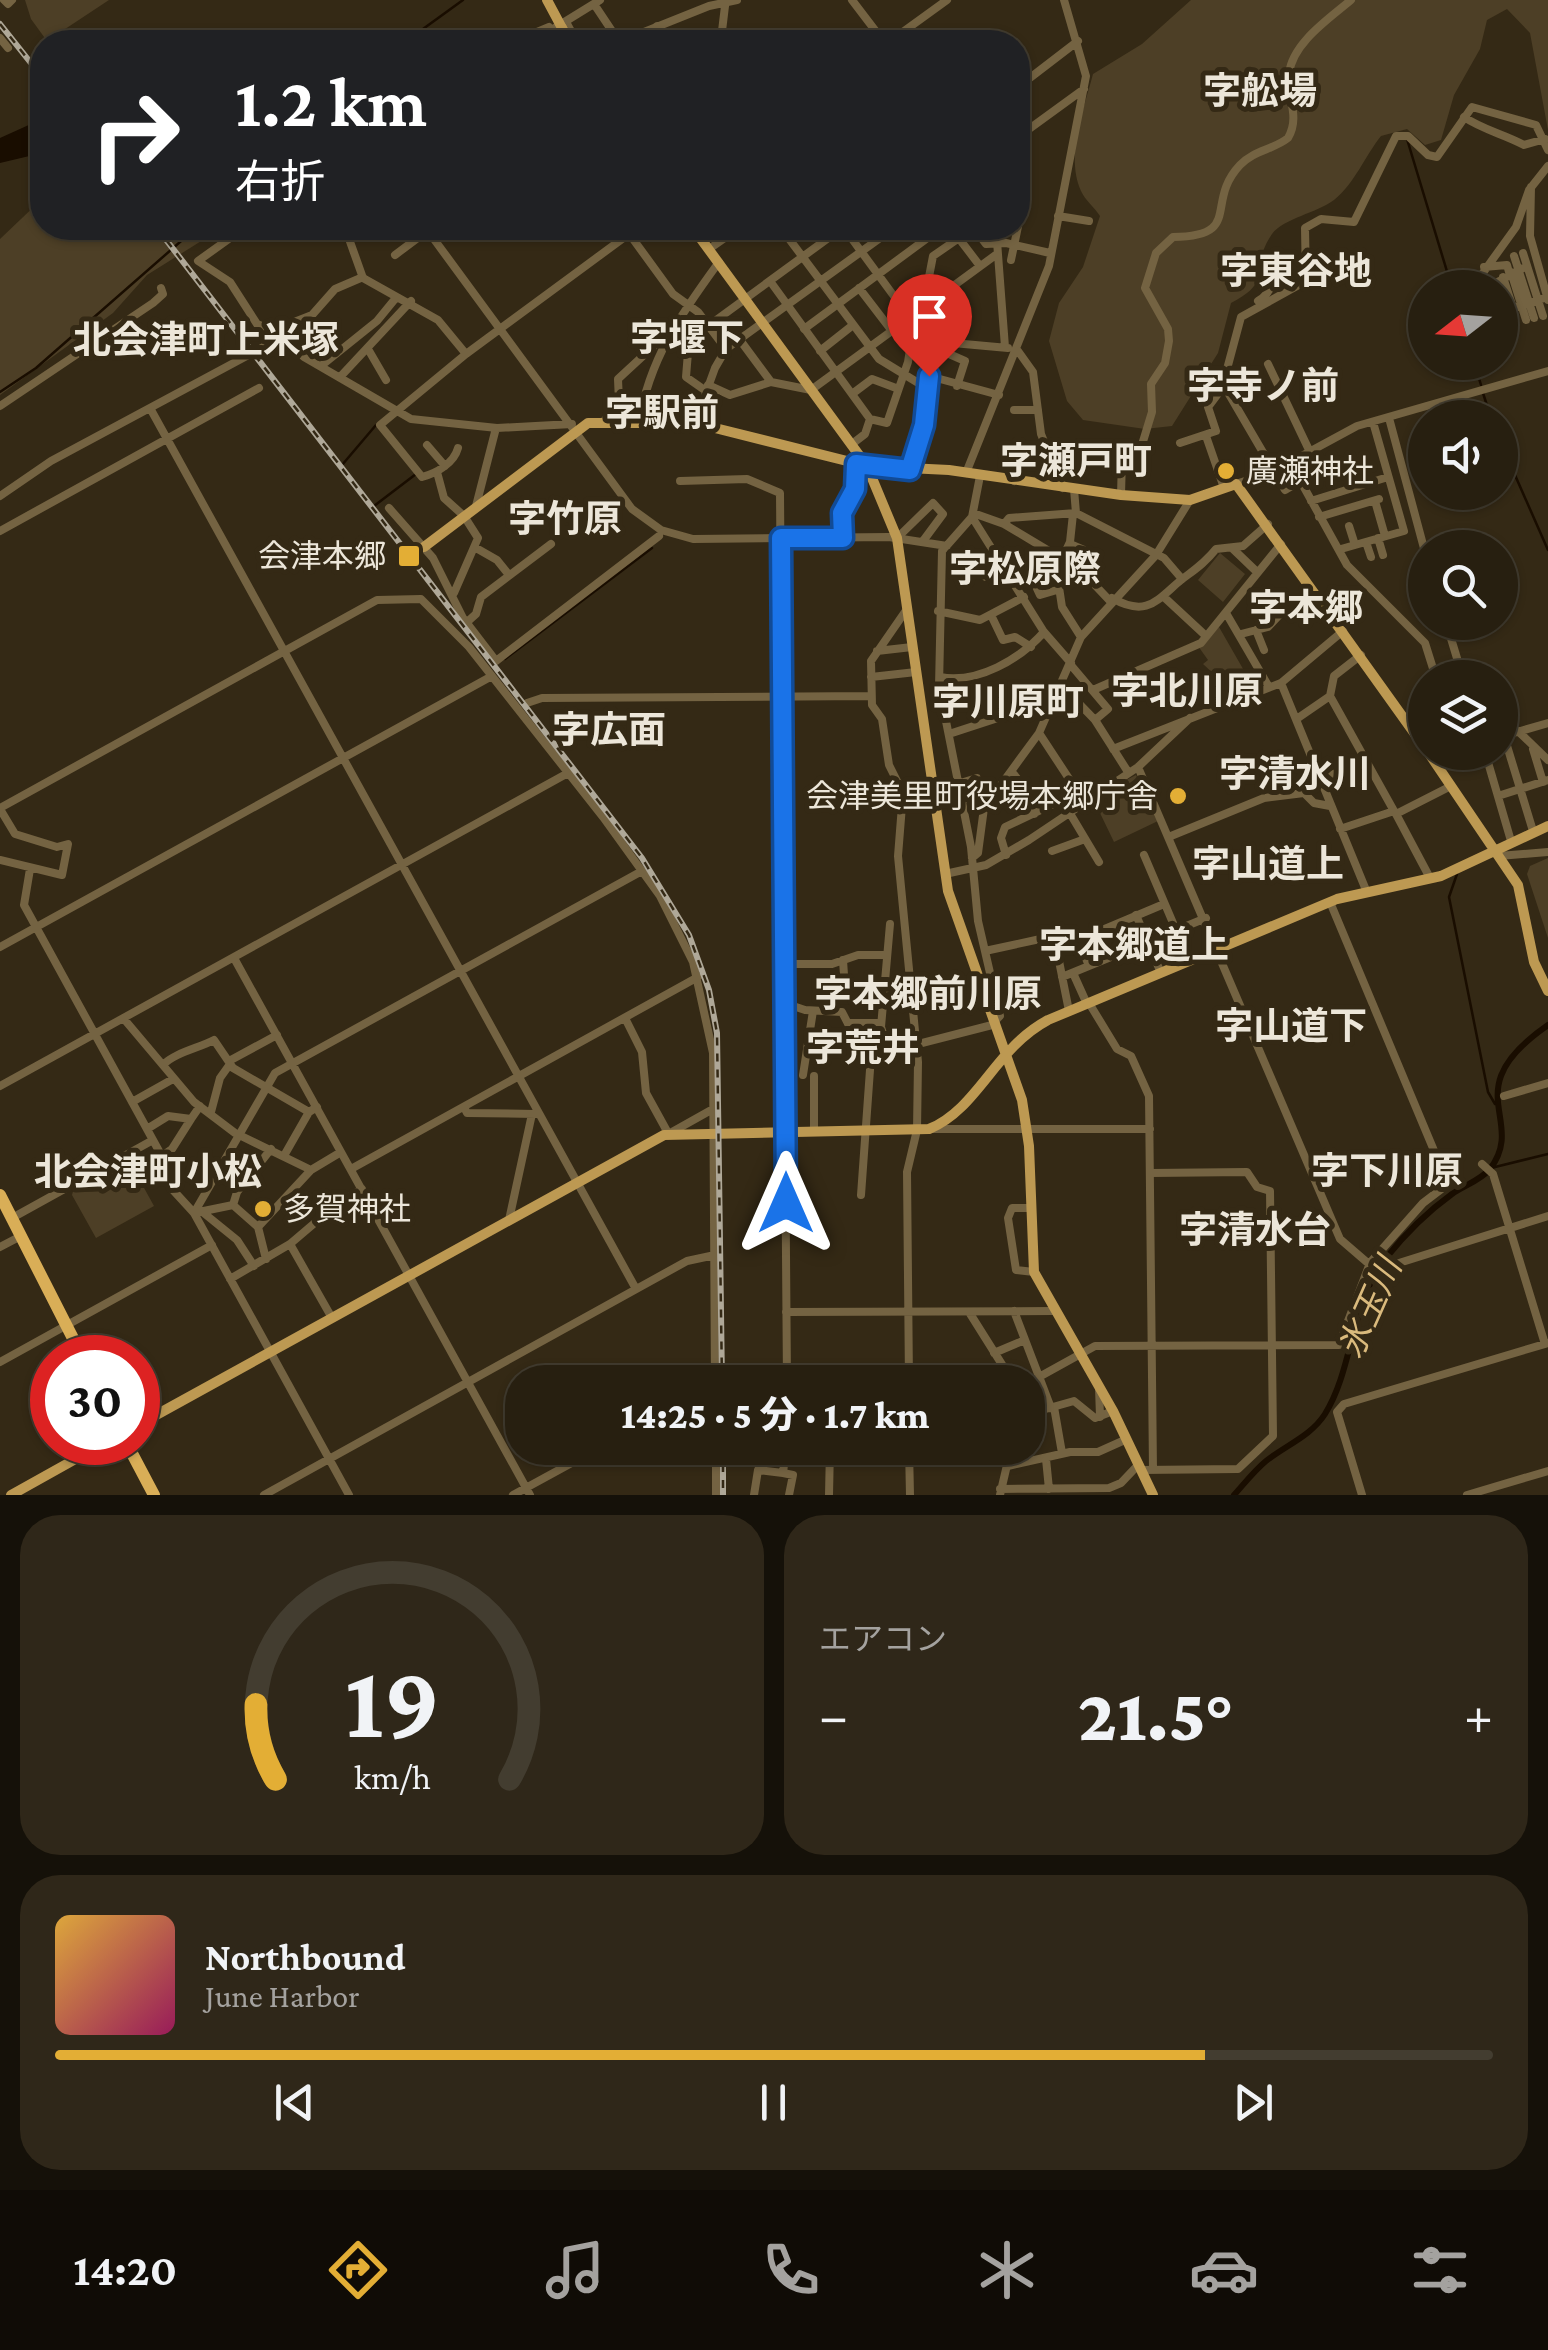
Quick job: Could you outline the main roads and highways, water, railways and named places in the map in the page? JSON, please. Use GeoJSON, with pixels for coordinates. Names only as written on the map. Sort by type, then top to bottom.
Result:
{"type":"FeatureCollection","features":[{"type":"Feature","properties":{"kind":"highway"},"geometry":{"type":"LineString","coordinates":[[1,1198],[72,1335]]}},
{"type":"Feature","properties":{"kind":"highway"},"geometry":{"type":"LineString","coordinates":[[138,1465],[154,1495]]}},
{"type":"Feature","properties":{"kind":"main road"},"geometry":{"type":"LineString","coordinates":[[547,0],[563,30]]}},
{"type":"Feature","properties":{"kind":"main road"},"geometry":{"type":"LineString","coordinates":[[703,240],[852,444],[896,538],[945,874],[956,922],[1007,1048],[1027,1128],[1034,1272],[1144,1468],[1153,1495]]}},
{"type":"Feature","properties":{"kind":"main road"},"geometry":{"type":"LineString","coordinates":[[424,547],[574,428],[604,421],[694,424],[862,465],[966,473],[1121,495],[1190,500],[1236,484],[1408,723]]}},
{"type":"Feature","properties":{"kind":"main road"},"geometry":{"type":"LineString","coordinates":[[1440,770],[1518,885],[1534,962],[1548,991]]}},
{"type":"Feature","properties":{"kind":"main road"},"geometry":{"type":"LineString","coordinates":[[160,1413],[670,1133],[923,1129],[960,1109],[1007,1048],[1031,1029],[1330,902],[1366,890],[1430,878],[1496,853],[1510,841],[1548,826]]}},
{"type":"Feature","properties":{"kind":"main road"},"geometry":{"type":"LineString","coordinates":[[12,1495],[65,1465]]}},
{"type":"Feature","properties":{"kind":"waterway"},"geometry":{"type":"LineString","coordinates":[[422,30],[463,0]]}},
{"type":"Feature","properties":{"kind":"waterway"},"geometry":{"type":"LineString","coordinates":[[1407,139],[1447,270]]}},
{"type":"Feature","properties":{"kind":"waterway"},"geometry":{"type":"LineString","coordinates":[[0,392],[36,368],[182,240]]}},
{"type":"Feature","properties":{"kind":"waterway"},"geometry":{"type":"LineString","coordinates":[[1479,380],[1481,385]]}},
{"type":"Feature","properties":{"kind":"waterway"},"geometry":{"type":"LineString","coordinates":[[1483,393],[1485,400]]}},
{"type":"Feature","properties":{"kind":"waterway"},"geometry":{"type":"LineString","coordinates":[[342,465],[376,425]]}},
{"type":"Feature","properties":{"kind":"waterway"},"geometry":{"type":"LineString","coordinates":[[374,506],[416,474]]}},
{"type":"Feature","properties":{"kind":"waterway"},"geometry":{"type":"LineString","coordinates":[[1518,482],[1548,550]]}},
{"type":"Feature","properties":{"kind":"waterway"},"geometry":{"type":"LineString","coordinates":[[505,659],[652,548]]}},
{"type":"Feature","properties":{"kind":"waterway"},"geometry":{"type":"LineString","coordinates":[[1457,874],[1449,897],[1488,1092],[1495,1104]]}},
{"type":"Feature","properties":{"kind":"waterway","name":"氷玉川"},"geometry":{"type":"LineString","coordinates":[[1234,1495],[1262,1465],[1325,1414],[1342,1376],[1365,1295],[1386,1258],[1434,1208],[1490,1169],[1500,1151],[1498,1086],[1505,1068],[1520,1048],[1548,1025]]}},
{"type":"Feature","properties":{"kind":"waterway"},"geometry":{"type":"LineString","coordinates":[[1491,1168],[1548,1154]]}},
{"type":"Feature","properties":{"kind":"railway"},"geometry":{"type":"LineString","coordinates":[[0,24],[30,62]]}},
{"type":"Feature","properties":{"kind":"railway"},"geometry":{"type":"LineString","coordinates":[[166,240],[642,858],[689,935],[709,990],[717,1033],[722,1365]]}},
{"type":"Feature","properties":{"kind":"railway"},"geometry":{"type":"LineString","coordinates":[[723,1465],[723,1495]]}},
{"type":"Feature","properties":{"kind":"place","name":"廣瀬神社"},"geometry":{"type":"Point","coordinates":[1226,471]}},
{"type":"Feature","properties":{"kind":"place","name":"会津本郷"},"geometry":{"type":"Point","coordinates":[409,556]}},
{"type":"Feature","properties":{"kind":"place","name":"会津美里町役場本郷庁舎"},"geometry":{"type":"Point","coordinates":[1178,796]}},
{"type":"Feature","properties":{"kind":"place","name":"多賀神社"},"geometry":{"type":"Point","coordinates":[263,1209]}},
{"type":"Feature","properties":{"kind":"district","name":"字舩場"},"geometry":{"type":"Point","coordinates":[1260,91]}},
{"type":"Feature","properties":{"kind":"district","name":"字東谷地"},"geometry":{"type":"Point","coordinates":[1296,271]}},
{"type":"Feature","properties":{"kind":"district","name":"字堰下"},"geometry":{"type":"Point","coordinates":[687,338]}},
{"type":"Feature","properties":{"kind":"district","name":"北会津町上米塚"},"geometry":{"type":"Point","coordinates":[206,340]}},
{"type":"Feature","properties":{"kind":"district","name":"字寺ノ前"},"geometry":{"type":"Point","coordinates":[1263,386]}},
{"type":"Feature","properties":{"kind":"district","name":"字駅前"},"geometry":{"type":"Point","coordinates":[662,413]}},
{"type":"Feature","properties":{"kind":"district","name":"字瀬戸町"},"geometry":{"type":"Point","coordinates":[1076,461]}},
{"type":"Feature","properties":{"kind":"district","name":"字竹原"},"geometry":{"type":"Point","coordinates":[565,519]}},
{"type":"Feature","properties":{"kind":"district","name":"字松原際"},"geometry":{"type":"Point","coordinates":[1025,569]}},
{"type":"Feature","properties":{"kind":"district","name":"字本郷"},"geometry":{"type":"Point","coordinates":[1306,608]}},
{"type":"Feature","properties":{"kind":"district","name":"字北川原"},"geometry":{"type":"Point","coordinates":[1187,691]}},
{"type":"Feature","properties":{"kind":"district","name":"字川原町"},"geometry":{"type":"Point","coordinates":[1008,702]}},
{"type":"Feature","properties":{"kind":"district","name":"字広面"},"geometry":{"type":"Point","coordinates":[609,730]}},
{"type":"Feature","properties":{"kind":"district","name":"字清水川"},"geometry":{"type":"Point","coordinates":[1295,774]}},
{"type":"Feature","properties":{"kind":"district","name":"字山道上"},"geometry":{"type":"Point","coordinates":[1268,864]}},
{"type":"Feature","properties":{"kind":"district","name":"字本郷道上"},"geometry":{"type":"Point","coordinates":[1134,945]}},
{"type":"Feature","properties":{"kind":"district","name":"字本郷前川原"},"geometry":{"type":"Point","coordinates":[928,994]}},
{"type":"Feature","properties":{"kind":"district","name":"字山道下"},"geometry":{"type":"Point","coordinates":[1291,1026]}},
{"type":"Feature","properties":{"kind":"district","name":"字荒井"},"geometry":{"type":"Point","coordinates":[863,1048]}},
{"type":"Feature","properties":{"kind":"district","name":"字下川原"},"geometry":{"type":"Point","coordinates":[1387,1171]}},
{"type":"Feature","properties":{"kind":"district","name":"北会津町小松"},"geometry":{"type":"Point","coordinates":[148,1172]}},
{"type":"Feature","properties":{"kind":"district","name":"字清水台"},"geometry":{"type":"Point","coordinates":[1255,1230]}}]}
